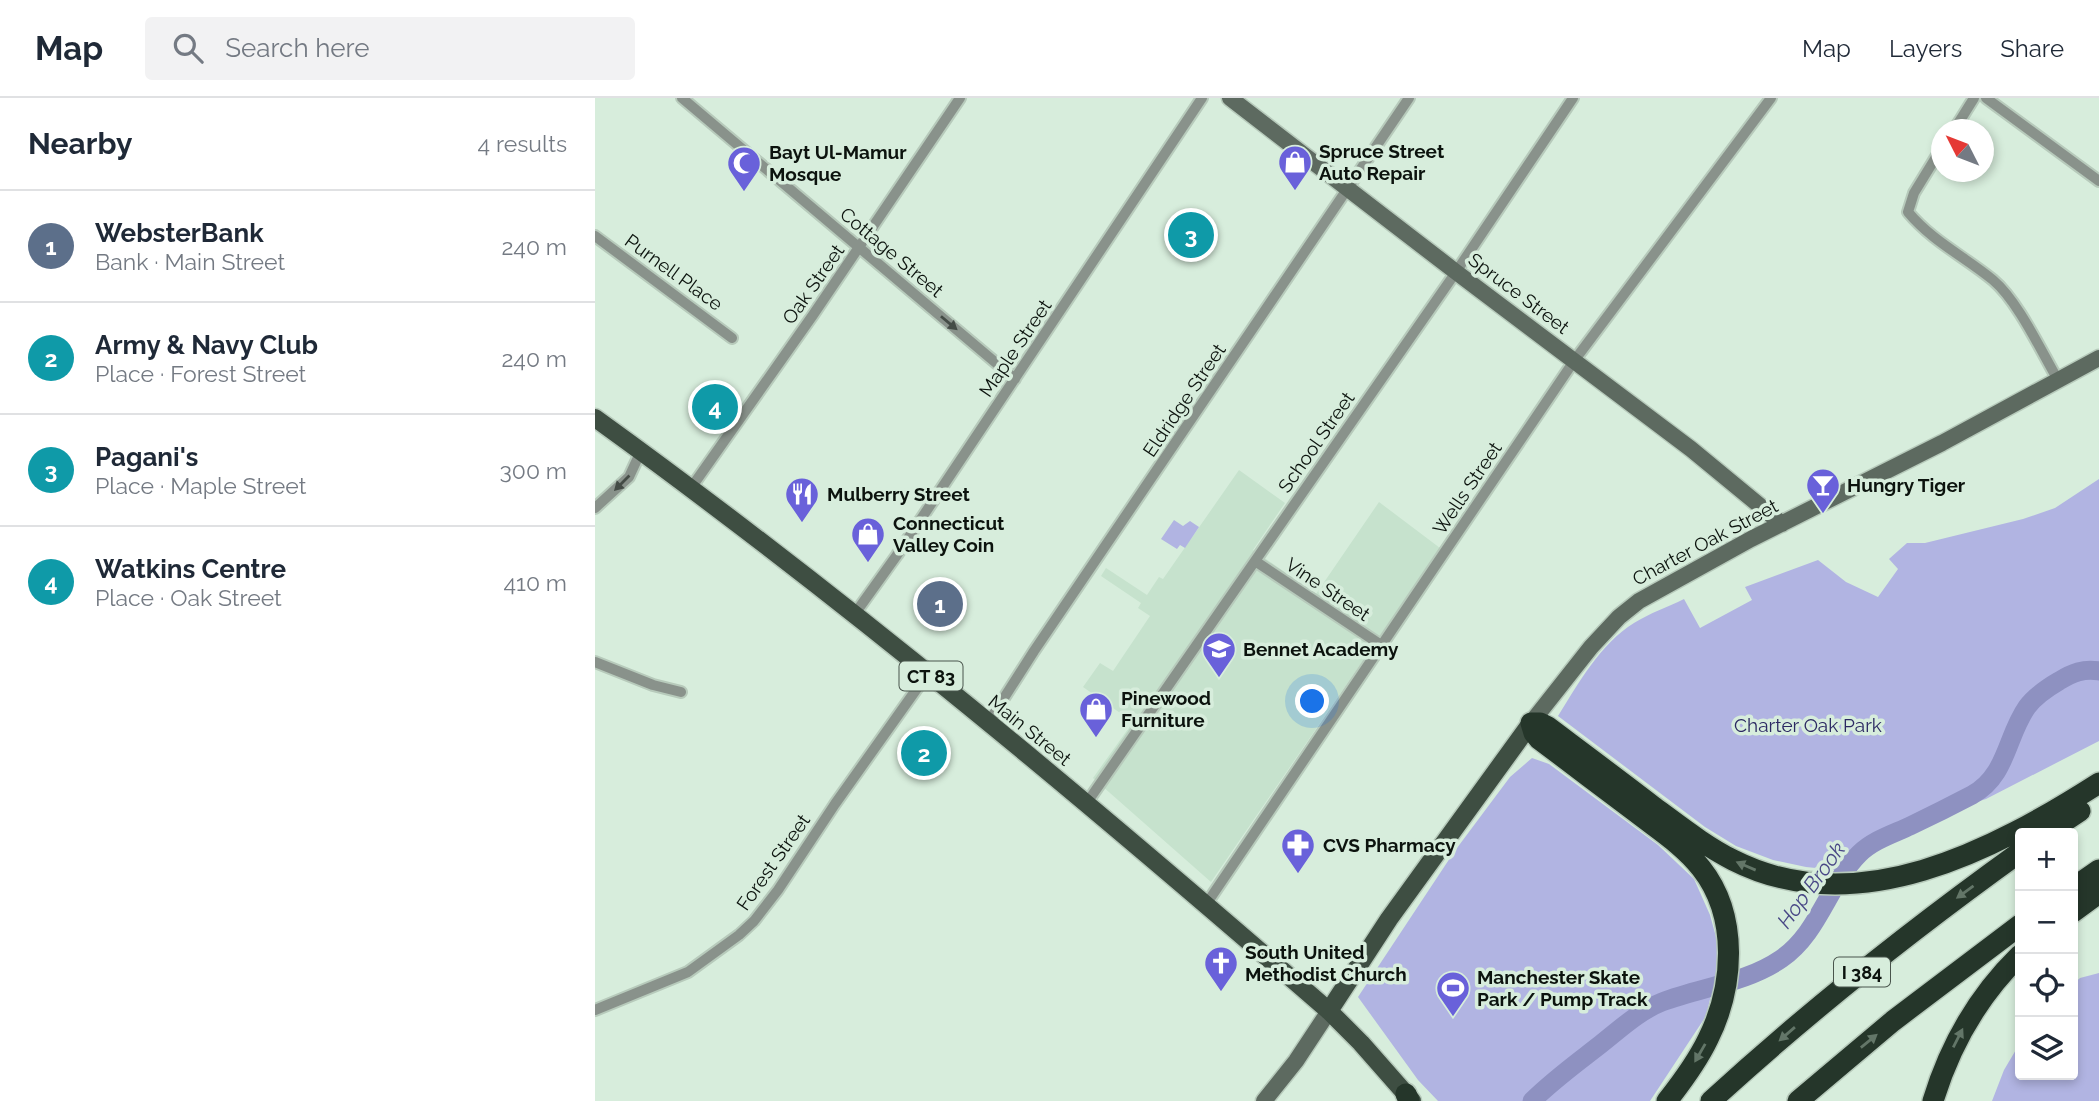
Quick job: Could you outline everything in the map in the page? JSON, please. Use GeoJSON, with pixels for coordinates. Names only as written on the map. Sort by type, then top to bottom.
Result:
{"type":"FeatureCollection","features":[{"type":"Feature","properties":{"kind":"highway"},"geometry":{"type":"LineString","coordinates":[[1667,1101],[1702,1051],[1722,999],[1729,956],[1726,926],[1718,897],[1696,861],[1663,832],[1539,739],[1531,723],[1541,723],[1548,727],[1721,854],[1762,872],[1812,884],[1857,884],[1924,870],[1971,853],[2024,828],[2099,783]]}},
{"type":"Feature","properties":{"kind":"highway"},"geometry":{"type":"LineString","coordinates":[[2054,828],[2099,798]]}},
{"type":"Feature","properties":{"kind":"highway","name":"I 384"},"geometry":{"type":"LineString","coordinates":[[1711,1101],[1840,989],[2015,856]]}},
{"type":"Feature","properties":{"kind":"highway"},"geometry":{"type":"LineString","coordinates":[[2078,885],[2099,870]]}},
{"type":"Feature","properties":{"kind":"highway"},"geometry":{"type":"LineString","coordinates":[[2078,908],[2099,893]]}},
{"type":"Feature","properties":{"kind":"highway"},"geometry":{"type":"LineString","coordinates":[[1798,1101],[1893,1021],[2015,929]]}},
{"type":"Feature","properties":{"kind":"highway"},"geometry":{"type":"LineString","coordinates":[[1933,1101],[1946,1063],[1965,1024],[1986,992],[2015,960]]}},
{"type":"Feature","properties":{"kind":"main road","name":"Spruce Street"},"geometry":{"type":"LineString","coordinates":[[1230,98],[1691,449],[1781,524]]}},
{"type":"Feature","properties":{"kind":"main road","name":"Charter Oak Street"},"geometry":{"type":"LineString","coordinates":[[1329,1011],[1389,919],[1531,723],[1591,647],[1632,606],[1781,524],[1942,443],[2099,358]]}},
{"type":"Feature","properties":{"kind":"main road","name":"Main Street"},"geometry":{"type":"LineString","coordinates":[[595,418],[691,488],[928,673],[1329,1011]]}},
{"type":"Feature","properties":{"kind":"main road","name":"CT 83"},"geometry":{"type":"LineString","coordinates":[[1329,1011],[1361,1043],[1409,1099]]}},
{"type":"Feature","properties":{"kind":"main road"},"geometry":{"type":"LineString","coordinates":[[1264,1101],[1329,1011]]}},
{"type":"Feature","properties":{"kind":"street","name":"Cottage Street"},"geometry":{"type":"LineString","coordinates":[[682,98],[1015,379]]}},
{"type":"Feature","properties":{"kind":"street","name":"Oak Street"},"geometry":{"type":"LineString","coordinates":[[691,488],[860,247],[960,98]]}},
{"type":"Feature","properties":{"kind":"street","name":"Maple Street"},"geometry":{"type":"LineString","coordinates":[[854,615],[883,576],[1202,98]]}},
{"type":"Feature","properties":{"kind":"street","name":"Eldridge Street"},"geometry":{"type":"LineString","coordinates":[[988,723],[1034,650],[1409,98]]}},
{"type":"Feature","properties":{"kind":"street","name":"School Street"},"geometry":{"type":"LineString","coordinates":[[1086,804],[1456,272],[1573,98]]}},
{"type":"Feature","properties":{"kind":"street","name":"Wells Street"},"geometry":{"type":"LineString","coordinates":[[1205,906],[1574,360],[1771,98]]}},
{"type":"Feature","properties":{"kind":"street"},"geometry":{"type":"LineString","coordinates":[[1961,119],[1974,98]]}},
{"type":"Feature","properties":{"kind":"street"},"geometry":{"type":"LineString","coordinates":[[1986,98],[2099,181]]}},
{"type":"Feature","properties":{"kind":"street"},"geometry":{"type":"LineString","coordinates":[[1931,165],[1914,193],[1908,212],[1922,229],[1995,282],[2014,305],[2059,380]]}},
{"type":"Feature","properties":{"kind":"street","name":"Purnell Place"},"geometry":{"type":"LineString","coordinates":[[595,236],[732,338]]}},
{"type":"Feature","properties":{"kind":"street"},"geometry":{"type":"LineString","coordinates":[[595,508],[629,477],[641,451]]}},
{"type":"Feature","properties":{"kind":"street","name":"Vine Street"},"geometry":{"type":"LineString","coordinates":[[1255,561],[1381,646]]}},
{"type":"Feature","properties":{"kind":"street"},"geometry":{"type":"LineString","coordinates":[[595,662],[653,685],[681,692]]}},
{"type":"Feature","properties":{"kind":"street","name":"Forest Street"},"geometry":{"type":"LineString","coordinates":[[595,1010],[688,972],[754,921],[928,673]]}},
{"type":"Feature","properties":{"kind":"shaded area","name":"Bennet Academy"},"geometry":{"type":"Polygon","coordinates":[[[1239,470],[1285,503],[1253,550],[1316,594],[1379,502],[1440,548],[1211,882],[1093,778],[1133,722],[1083,687],[1100,663],[1113,671],[1150,616],[1138,608],[1141,603],[1101,576],[1106,568],[1147,595],[1159,577],[1163,579],[1239,470]]]}},
{"type":"Feature","properties":{"kind":"green space","name":"Charter Oak Park"},"geometry":{"type":"Polygon","coordinates":[[[2099,479],[2099,741],[1986,799],[1939,814],[1882,840],[1846,871],[1773,860],[1736,846],[1705,827],[1558,716],[1591,665],[1611,641],[1640,619],[1684,599],[1700,628],[1752,600],[1745,587],[1818,560],[1846,582],[1878,597],[1898,569],[1889,559],[1907,543],[1925,543],[2023,519],[2055,508],[2099,479]]]}},
{"type":"Feature","properties":{"kind":"green space"},"geometry":{"type":"Polygon","coordinates":[[[1174,520],[1183,526],[1190,521],[1199,527],[1185,548],[1180,545],[1177,549],[1161,539],[1174,520]]]}},
{"type":"Feature","properties":{"kind":"green space"},"geometry":{"type":"Polygon","coordinates":[[[1532,758],[1549,764],[1658,845],[1694,879],[1710,915],[1719,948],[1706,1016],[1650,1101],[1438,1101],[1418,1080],[1358,997],[1454,852],[1510,777],[1532,758]]]}},
{"type":"Feature","properties":{"kind":"green space"},"geometry":{"type":"Polygon","coordinates":[[[2099,973],[2099,1101],[1992,1101],[2004,1070],[2015,1051],[2015,1080],[2078,1080],[2080,978],[2099,973]]]}},
{"type":"Feature","properties":{"kind":"waterway","name":"Hop Brook"},"geometry":{"type":"LineString","coordinates":[[1532,1101],[1645,1010],[1662,1002],[1753,974],[1781,959],[1805,936],[1848,866],[1859,854],[1877,841],[1984,787],[1999,767],[2020,719],[2034,699],[2050,686],[2073,674],[2088,670],[2099,671]]}},
{"type":"Feature","properties":{"kind":"place","name":"Spruce Street Auto Repair"},"geometry":{"type":"Point","coordinates":[1295,192]}},
{"type":"Feature","properties":{"kind":"place","name":"Bayt Ul-Mamur Mosque"},"geometry":{"type":"Point","coordinates":[744,193]}},
{"type":"Feature","properties":{"kind":"place","name":"Pagani's"},"geometry":{"type":"Point","coordinates":[1191,235]}},
{"type":"Feature","properties":{"kind":"place","name":"Watkins Centre"},"geometry":{"type":"Point","coordinates":[715,407]}},
{"type":"Feature","properties":{"kind":"place","name":"Hungry Tiger"},"geometry":{"type":"Point","coordinates":[1823,515]}},
{"type":"Feature","properties":{"kind":"place","name":"Mulberry Street"},"geometry":{"type":"Point","coordinates":[802,524]}},
{"type":"Feature","properties":{"kind":"place","name":"Connecticut Valley Coin"},"geometry":{"type":"Point","coordinates":[868,564]}},
{"type":"Feature","properties":{"kind":"place","name":"WebsterBank"},"geometry":{"type":"Point","coordinates":[940,604]}},
{"type":"Feature","properties":{"kind":"place","name":"Bennet Academy"},"geometry":{"type":"Point","coordinates":[1219,679]}},
{"type":"Feature","properties":{"kind":"place","name":"Pinewood Furniture"},"geometry":{"type":"Point","coordinates":[1096,739]}},
{"type":"Feature","properties":{"kind":"place","name":"Army & Navy Club"},"geometry":{"type":"Point","coordinates":[924,753]}},
{"type":"Feature","properties":{"kind":"place","name":"CVS Pharmacy"},"geometry":{"type":"Point","coordinates":[1298,875]}},
{"type":"Feature","properties":{"kind":"place","name":"South United Methodist Church"},"geometry":{"type":"Point","coordinates":[1221,993]}},
{"type":"Feature","properties":{"kind":"place","name":"Manchester Skate Park / Pump Track"},"geometry":{"type":"Point","coordinates":[1453,1018]}}]}
